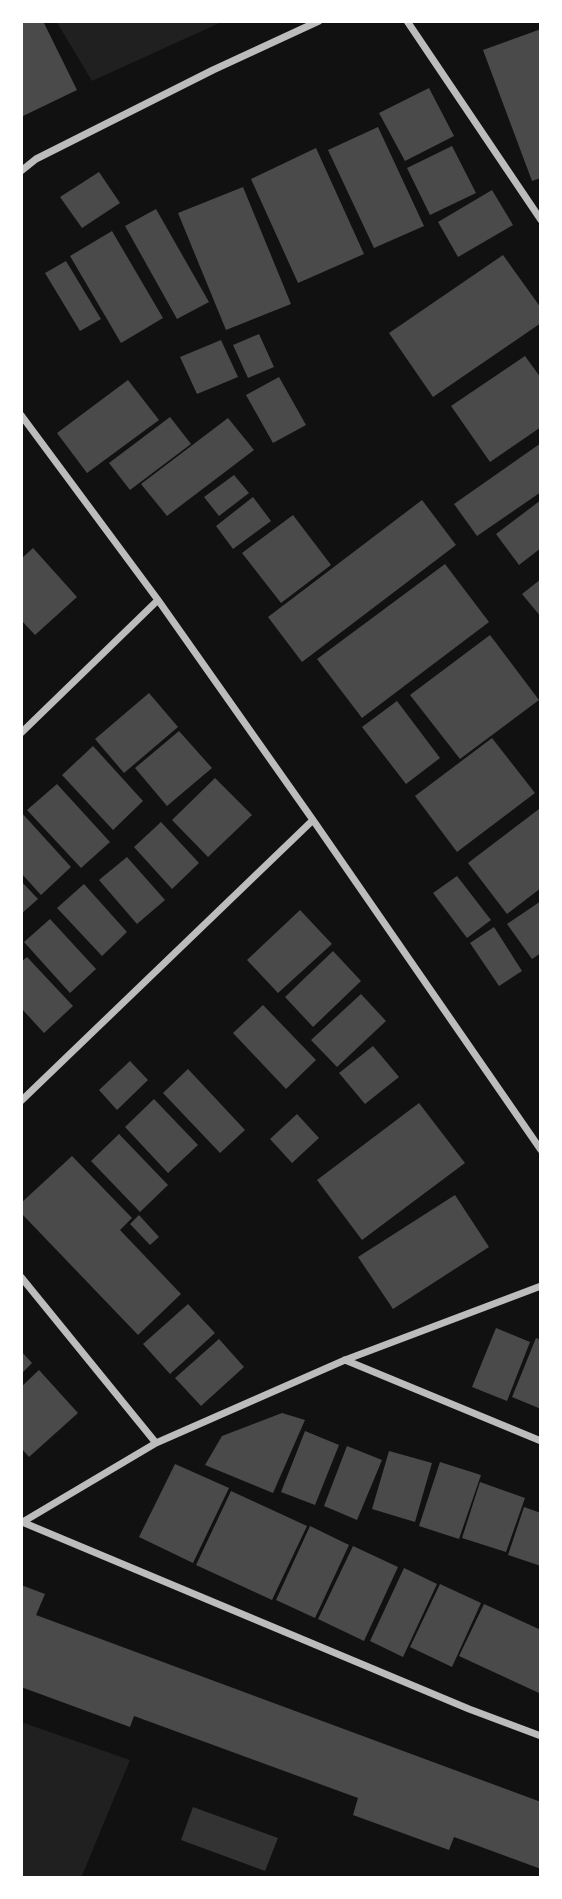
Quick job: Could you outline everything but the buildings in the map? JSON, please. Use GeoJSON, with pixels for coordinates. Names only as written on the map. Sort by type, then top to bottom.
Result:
{"type":"FeatureCollection","features":[{"type":"Feature","properties":{"kind":"street"},"geometry":{"type":"LineString","coordinates":[[21,171],[36,159],[213,70],[319,21]]}},
{"type":"Feature","properties":{"kind":"street"},"geometry":{"type":"LineString","coordinates":[[407,21],[541,220]]}},
{"type":"Feature","properties":{"kind":"street"},"geometry":{"type":"LineString","coordinates":[[21,415],[158,600],[541,1150]]}},
{"type":"Feature","properties":{"kind":"street"},"geometry":{"type":"LineString","coordinates":[[21,733],[158,600]]}},
{"type":"Feature","properties":{"kind":"street"},"geometry":{"type":"LineString","coordinates":[[21,1101],[313,820]]}},
{"type":"Feature","properties":{"kind":"street"},"geometry":{"type":"LineString","coordinates":[[21,1278],[156,1443]]}},
{"type":"Feature","properties":{"kind":"street"},"geometry":{"type":"LineString","coordinates":[[22,1523],[156,1443],[345,1360],[541,1286]]}},
{"type":"Feature","properties":{"kind":"street"},"geometry":{"type":"LineString","coordinates":[[345,1360],[541,1441]]}},
{"type":"Feature","properties":{"kind":"street"},"geometry":{"type":"LineString","coordinates":[[22,1523],[469,1709],[541,1736]]}},
{"type":"Feature","properties":{"kind":"shaded area"},"geometry":{"type":"Polygon","coordinates":[[[56,21],[224,21],[92,81],[56,21]]]}},
{"type":"Feature","properties":{"kind":"shaded area"},"geometry":{"type":"Polygon","coordinates":[[[21,1722],[130,1760],[81,1878],[21,1878],[21,1722]]]}},
{"type":"Feature","properties":{"kind":"shaded area"},"geometry":{"type":"Polygon","coordinates":[[[193,1807],[278,1838],[265,1871],[181,1840],[193,1807]]]}}]}
